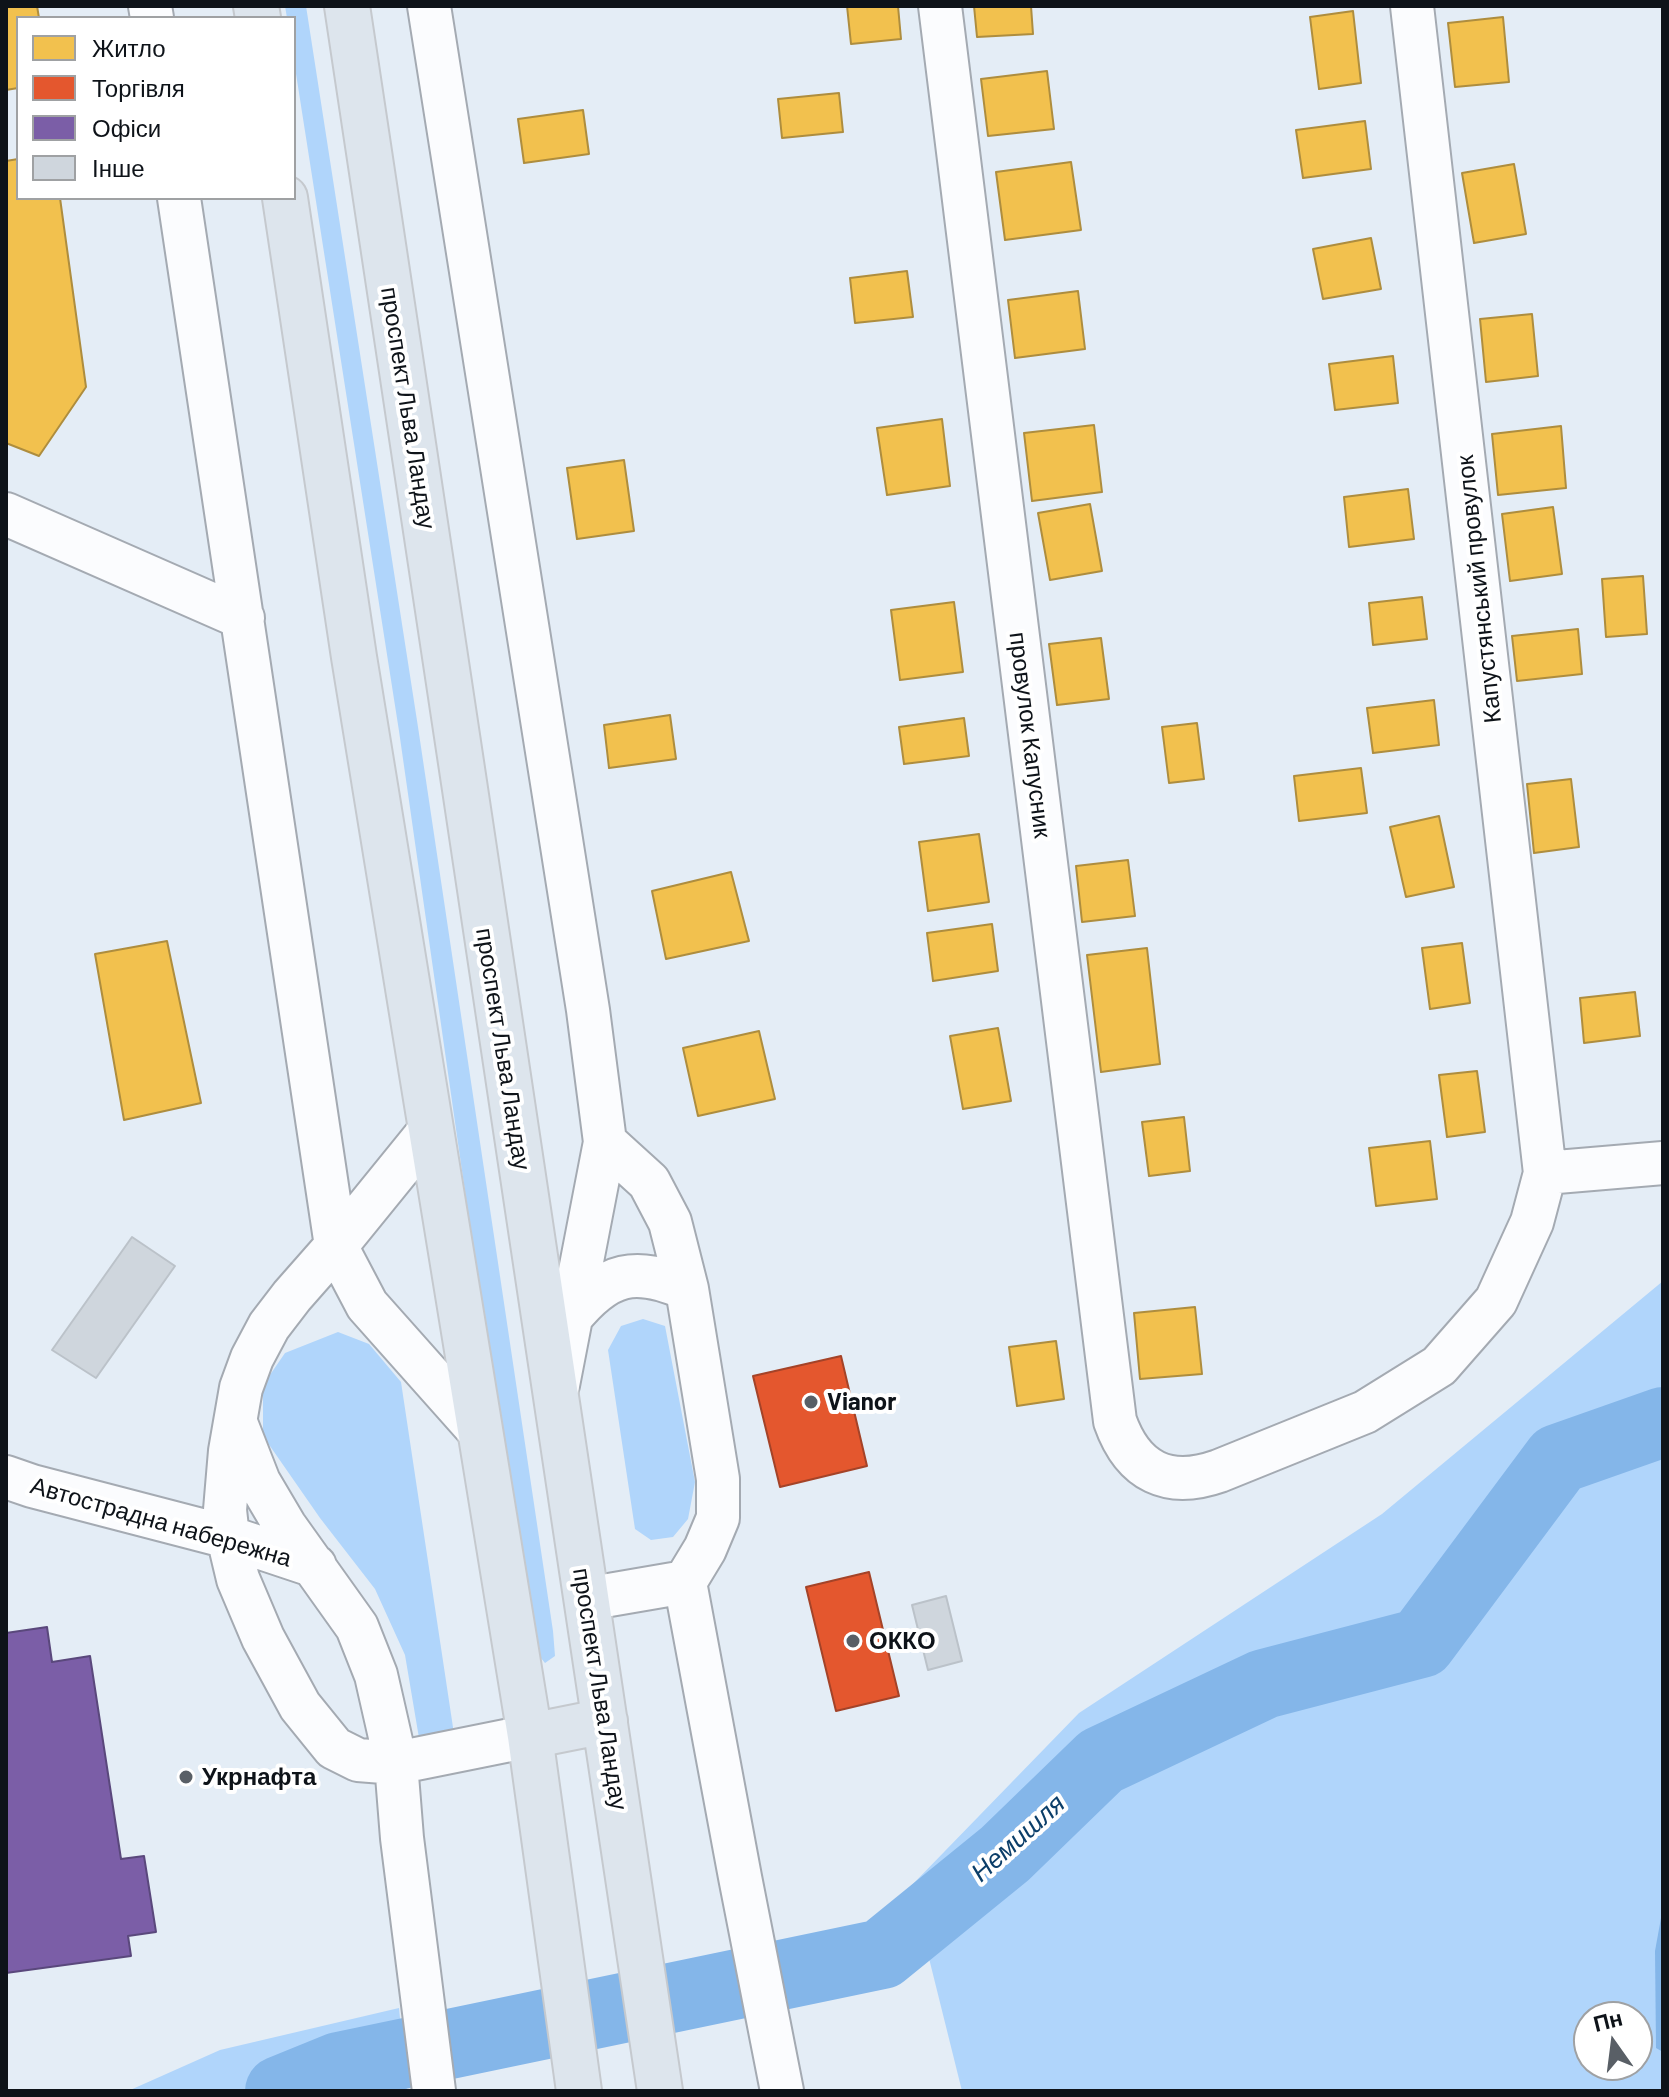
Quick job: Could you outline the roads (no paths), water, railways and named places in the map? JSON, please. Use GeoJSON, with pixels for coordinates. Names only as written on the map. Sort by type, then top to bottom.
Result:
{"type":"FeatureCollection","features":[{"type":"Feature","properties":{"kind":"main road","name":"проспект Льва Ландау"},"geometry":{"type":"LineString","coordinates":[[347,6],[660,2091]]}},
{"type":"Feature","properties":{"kind":"main road"},"geometry":{"type":"LineString","coordinates":[[285,200],[357,673],[530,1736],[579,2091]]}},
{"type":"Feature","properties":{"kind":"main road"},"geometry":{"type":"LineString","coordinates":[[530,1736],[605,1721]]}},
{"type":"Feature","properties":{"kind":"street"},"geometry":{"type":"LineString","coordinates":[[429,6],[583,979],[605,1142],[556,1398]]}},
{"type":"Feature","properties":{"kind":"street","name":"провулок Капусник"},"geometry":{"type":"LineString","coordinates":[[940,6],[1115,1421],[1123,1442],[1136,1459],[1154,1472],[1176,1479],[1198,1478],[1365,1412],[1439,1366],[1496,1301],[1532,1222],[1545,1173]]}},
{"type":"Feature","properties":{"kind":"street","name":"Капустянський провулок"},"geometry":{"type":"LineString","coordinates":[[1412,6],[1545,1173]]}},
{"type":"Feature","properties":{"kind":"street"},"geometry":{"type":"LineString","coordinates":[[179,200],[336,1246],[367,1305],[480,1432]]}},
{"type":"Feature","properties":{"kind":"street"},"geometry":{"type":"LineString","coordinates":[[6,514],[243,618]]}},
{"type":"Feature","properties":{"kind":"street"},"geometry":{"type":"LineString","coordinates":[[431,1129],[269,1326],[252,1358],[241,1388],[226,1480],[228,1537],[238,1579],[263,1638],[300,1706],[334,1748],[358,1760],[396,1763],[530,1736]]}},
{"type":"Feature","properties":{"kind":"street"},"geometry":{"type":"LineString","coordinates":[[605,1142],[649,1182],[670,1222],[687,1289],[718,1479],[718,1518],[705,1549],[685,1582],[780,2079]]}},
{"type":"Feature","properties":{"kind":"street"},"geometry":{"type":"LineString","coordinates":[[1545,1173],[1663,1163]]}},
{"type":"Feature","properties":{"kind":"street"},"geometry":{"type":"LineString","coordinates":[[571,1317],[587,1298],[621,1278],[638,1274],[662,1278],[687,1289]]}},
{"type":"Feature","properties":{"kind":"street"},"geometry":{"type":"LineString","coordinates":[[235,1420],[259,1482],[285,1526],[357,1627],[376,1675],[396,1763],[402,1838],[434,2091]]}},
{"type":"Feature","properties":{"kind":"street","name":"Автострадна набережна"},"geometry":{"type":"LineString","coordinates":[[6,1477],[228,1537],[315,1566]]}},
{"type":"Feature","properties":{"kind":"street"},"geometry":{"type":"LineString","coordinates":[[586,1599],[685,1582]]}},
{"type":"Feature","properties":{"kind":"waterway","name":"Немишля"},"geometry":{"type":"LineString","coordinates":[[280,2091],[339,2067],[882,1954],[1005,1854],[1101,1761],[1264,1684],[1421,1643],[1558,1459],[1663,1422]]}},
{"type":"Feature","properties":{"kind":"place","name":"Vianor"},"geometry":{"type":"Point","coordinates":[811,1402]}},
{"type":"Feature","properties":{"kind":"place","name":"ОККО"},"geometry":{"type":"Point","coordinates":[853,1641]}},
{"type":"Feature","properties":{"kind":"place","name":"Укрнафта"},"geometry":{"type":"Point","coordinates":[186,1777]}}]}
